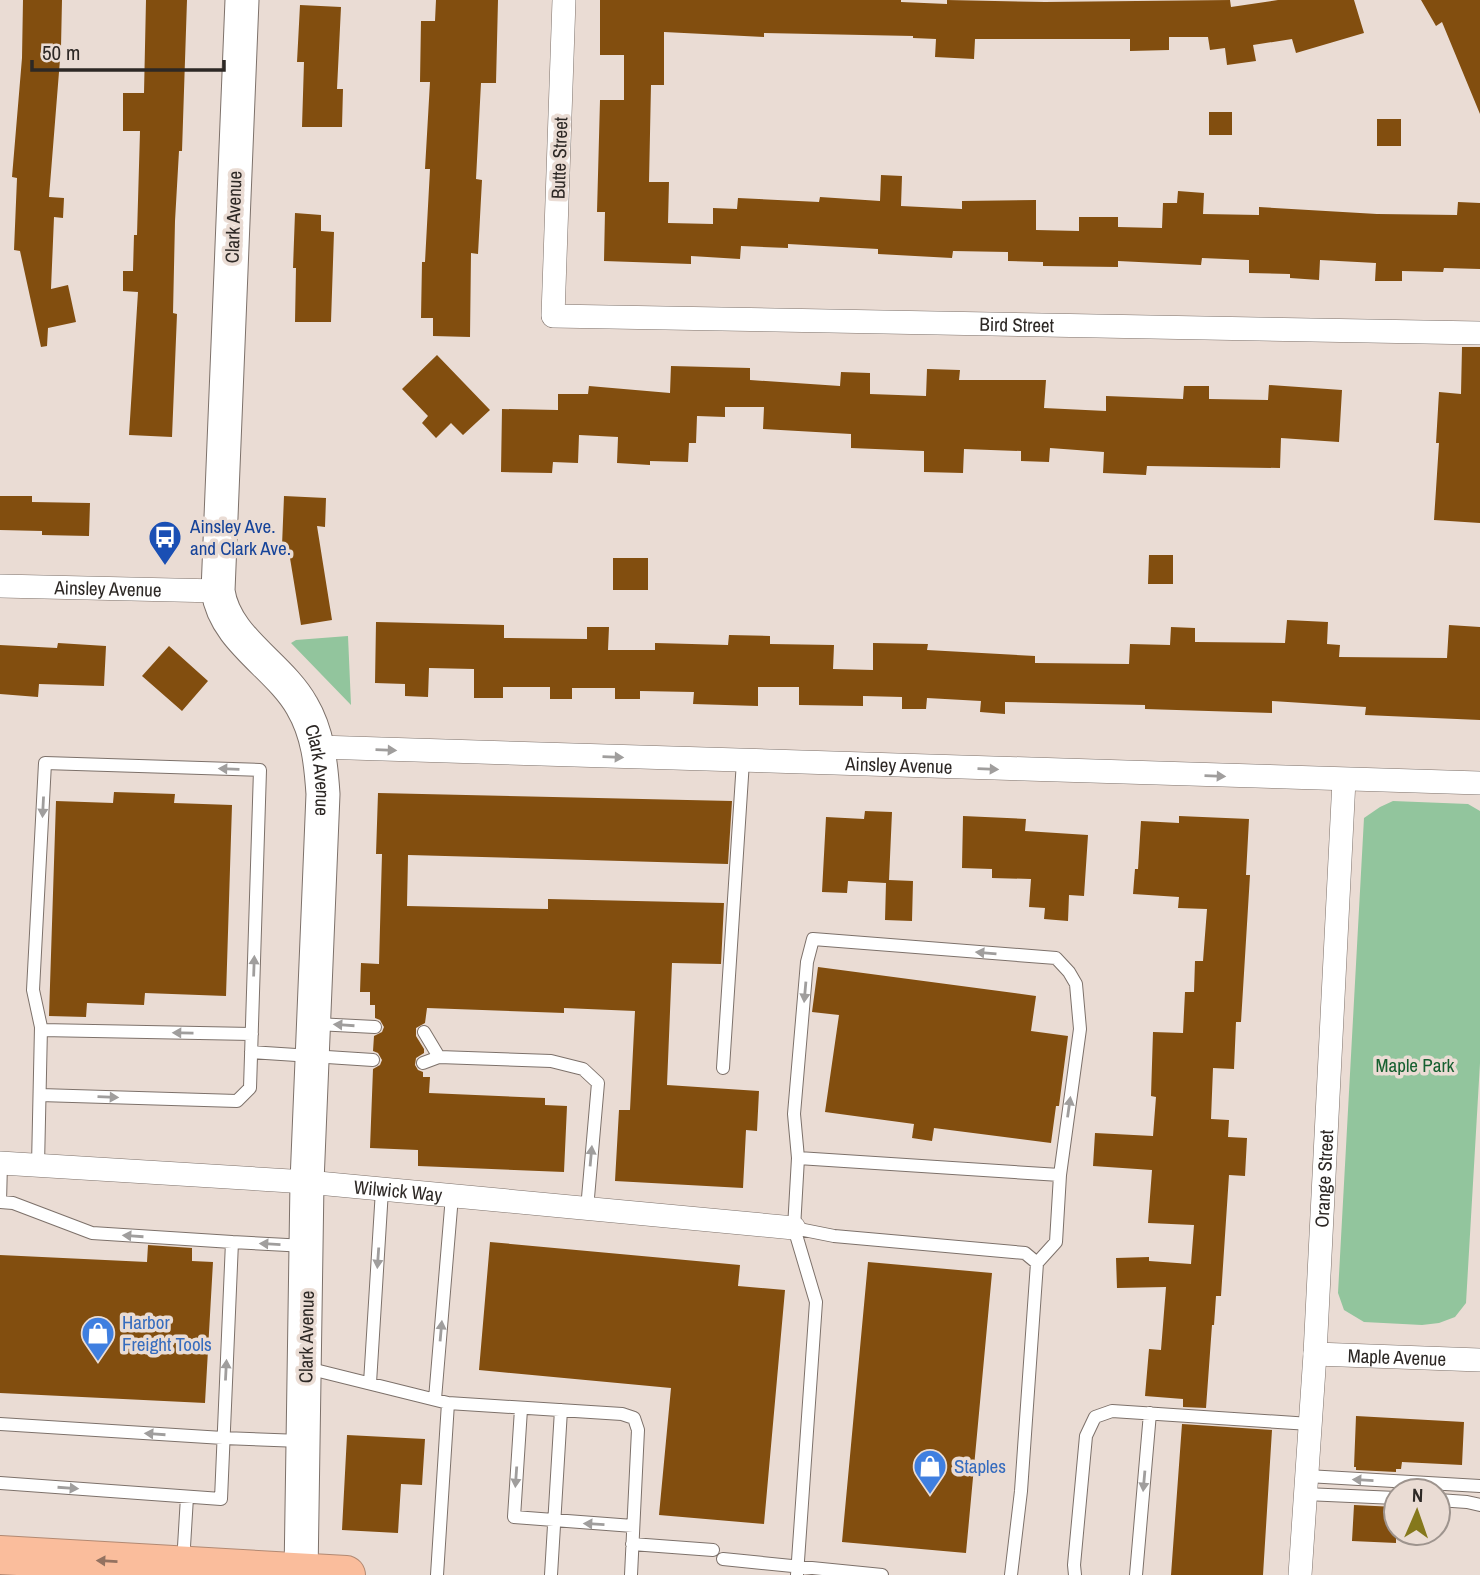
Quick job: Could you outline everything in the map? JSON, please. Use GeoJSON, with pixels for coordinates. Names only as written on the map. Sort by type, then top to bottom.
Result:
{"type":"FeatureCollection","features":[{"type":"Feature","properties":{"kind":"highway"},"geometry":{"type":"LineString","coordinates":[[0,1555],[346,1575]]}},
{"type":"Feature","properties":{"kind":"street","name":"Clark Avenue"},"geometry":{"type":"LineString","coordinates":[[242,0],[218,591],[224,617],[302,705],[318,747],[323,794],[307,1182],[301,1574]]}},
{"type":"Feature","properties":{"kind":"street","name":"Butte Street"},"geometry":{"type":"LineString","coordinates":[[553,316],[564,0]]}},
{"type":"Feature","properties":{"kind":"street","name":"Bird Street"},"geometry":{"type":"LineString","coordinates":[[553,316],[1480,332]]}},
{"type":"Feature","properties":{"kind":"street","name":"Ainsley Avenue"},"geometry":{"type":"LineString","coordinates":[[0,586],[218,591]]}},
{"type":"Feature","properties":{"kind":"street","name":"Ainsley Avenue"},"geometry":{"type":"LineString","coordinates":[[318,747],[1480,783]]}},
{"type":"Feature","properties":{"kind":"street","name":"Orange Street"},"geometry":{"type":"LineString","coordinates":[[1300,1575],[1315,1354],[1344,780]]}},
{"type":"Feature","properties":{"kind":"street","name":"Wilwick Way"},"geometry":{"type":"LineString","coordinates":[[1,1163],[307,1182],[794,1228]]}},
{"type":"Feature","properties":{"kind":"street","name":"Maple Avenue"},"geometry":{"type":"LineString","coordinates":[[1315,1354],[1480,1360]]}},
{"type":"Feature","properties":{"kind":"lane"},"geometry":{"type":"LineString","coordinates":[[723,1068],[743,761]]}},
{"type":"Feature","properties":{"kind":"lane"},"geometry":{"type":"LineString","coordinates":[[38,1165],[41,1030],[33,990],[45,763],[260,769],[250,1088],[237,1101],[40,1095]]}},
{"type":"Feature","properties":{"kind":"lane"},"geometry":{"type":"LineString","coordinates":[[798,1570],[816,1303],[794,1228],[798,1158],[794,1114],[807,962],[813,939],[1056,958],[1076,984],[1080,1029],[1060,1175],[1056,1242],[1037,1263],[1021,1491],[1011,1575]]}},
{"type":"Feature","properties":{"kind":"lane"},"geometry":{"type":"LineString","coordinates":[[251,1052],[374,1027]]}},
{"type":"Feature","properties":{"kind":"lane"},"geometry":{"type":"LineString","coordinates":[[41,1030],[252,1034]]}},
{"type":"Feature","properties":{"kind":"lane"},"geometry":{"type":"LineString","coordinates":[[424,1032],[439,1057]]}},
{"type":"Feature","properties":{"kind":"lane"},"geometry":{"type":"LineString","coordinates":[[313,1039],[373,1060]]}},
{"type":"Feature","properties":{"kind":"lane"},"geometry":{"type":"LineString","coordinates":[[424,1063],[439,1057],[551,1061],[583,1069],[598,1083],[587,1209]]}},
{"type":"Feature","properties":{"kind":"lane"},"geometry":{"type":"LineString","coordinates":[[798,1158],[1060,1175]]}},
{"type":"Feature","properties":{"kind":"lane"},"geometry":{"type":"LineString","coordinates":[[1,1163],[0,1202],[13,1203],[92,1233],[307,1246]]}},
{"type":"Feature","properties":{"kind":"lane"},"geometry":{"type":"LineString","coordinates":[[370,1384],[382,1190]]}},
{"type":"Feature","properties":{"kind":"lane"},"geometry":{"type":"LineString","coordinates":[[438,1575],[442,1401],[452,1196]]}},
{"type":"Feature","properties":{"kind":"lane"},"geometry":{"type":"LineString","coordinates":[[794,1228],[834,1236],[1025,1253],[1037,1263]]}},
{"type":"Feature","properties":{"kind":"lane"},"geometry":{"type":"LineString","coordinates":[[0,1483],[221,1499],[232,1242]]}},
{"type":"Feature","properties":{"kind":"lane"},"geometry":{"type":"LineString","coordinates":[[306,1367],[442,1401],[521,1409],[622,1414],[634,1418],[638,1430],[631,1575]]}},
{"type":"Feature","properties":{"kind":"lane"},"geometry":{"type":"LineString","coordinates":[[521,1409],[514,1517],[633,1526]]}},
{"type":"Feature","properties":{"kind":"lane"},"geometry":{"type":"LineString","coordinates":[[551,1575],[561,1410]]}},
{"type":"Feature","properties":{"kind":"lane"},"geometry":{"type":"LineString","coordinates":[[1075,1575],[1086,1436],[1095,1417],[1112,1411],[1310,1424]]}},
{"type":"Feature","properties":{"kind":"lane"},"geometry":{"type":"LineString","coordinates":[[1136,1575],[1150,1413]]}},
{"type":"Feature","properties":{"kind":"lane"},"geometry":{"type":"LineString","coordinates":[[0,1424],[305,1441]]}},
{"type":"Feature","properties":{"kind":"lane"},"geometry":{"type":"LineString","coordinates":[[1306,1485],[1480,1486]]}},
{"type":"Feature","properties":{"kind":"lane"},"geometry":{"type":"LineString","coordinates":[[1306,1485],[1382,1496]]}},
{"type":"Feature","properties":{"kind":"lane"},"geometry":{"type":"LineString","coordinates":[[183,1566],[187,1497]]}},
{"type":"Feature","properties":{"kind":"lane"},"geometry":{"type":"LineString","coordinates":[[1452,1501],[1480,1505]]}},
{"type":"Feature","properties":{"kind":"lane"},"geometry":{"type":"LineString","coordinates":[[632,1544],[718,1554],[798,1570],[883,1575]]}},
{"type":"Feature","properties":{"kind":"green space"},"geometry":{"type":"Polygon","coordinates":[[[348,636],[351,705],[291,643],[296,640],[348,636]]]}},
{"type":"Feature","properties":{"kind":"green space","name":"Maple Park"},"geometry":{"type":"Polygon","coordinates":[[[1393,801],[1468,804],[1480,811],[1480,1063],[1466,1303],[1455,1317],[1422,1325],[1364,1322],[1344,1310],[1338,1293],[1364,818],[1393,801]]]}},
{"type":"Feature","properties":{"kind":"building"},"geometry":{"type":"Polygon","coordinates":[[[23,0],[62,0],[49,197],[64,198],[63,218],[54,217],[51,289],[68,285],[76,322],[48,328],[47,346],[41,347],[20,251],[14,250],[17,178],[12,177],[22,58],[23,0]]]}},
{"type":"Feature","properties":{"kind":"building"},"geometry":{"type":"Polygon","coordinates":[[[146,0],[187,0],[182,151],[179,151],[175,221],[173,313],[177,314],[172,437],[129,435],[138,292],[123,291],[123,271],[133,271],[134,235],[137,235],[140,131],[123,131],[123,93],[144,93],[146,0]]]}},
{"type":"Feature","properties":{"kind":"building"},"geometry":{"type":"Polygon","coordinates":[[[436,0],[498,0],[496,83],[481,83],[476,179],[482,180],[478,254],[471,253],[470,337],[433,336],[433,318],[421,318],[422,262],[425,262],[430,169],[425,169],[430,82],[420,82],[421,21],[435,21],[436,0]]]}},
{"type":"Feature","properties":{"kind":"building"},"geometry":{"type":"Polygon","coordinates":[[[600,0],[901,0],[947,4],[947,0],[1230,0],[1231,7],[1278,0],[1354,0],[1364,33],[1296,53],[1292,39],[1253,45],[1256,61],[1227,65],[1225,48],[1210,50],[1208,37],[1169,37],[1169,50],[1130,51],[1130,39],[975,39],[974,59],[935,57],[936,39],[913,36],[764,33],[764,37],[664,32],[664,85],[651,85],[649,182],[669,182],[668,223],[713,224],[713,208],[737,209],[738,198],[819,202],[820,197],[880,201],[881,175],[902,176],[901,206],[962,209],[962,201],[1036,200],[1036,230],[1079,231],[1079,217],[1118,217],[1118,227],[1162,228],[1163,203],[1177,203],[1178,191],[1204,193],[1203,214],[1259,215],[1259,207],[1377,214],[1457,215],[1458,202],[1480,203],[1480,269],[1402,271],[1402,281],[1375,281],[1376,263],[1320,260],[1319,280],[1290,278],[1290,274],[1249,273],[1249,260],[1202,258],[1201,265],[1118,261],[1118,267],[1043,266],[1043,262],[1008,261],[1008,252],[953,251],[952,258],[878,254],[878,249],[788,244],[788,248],[741,246],[740,259],[691,256],[691,264],[604,261],[605,212],[597,212],[600,100],[624,100],[624,55],[600,55],[600,0]]]}},
{"type":"Feature","properties":{"kind":"building"},"geometry":{"type":"Polygon","coordinates":[[[1421,0],[1480,0],[1480,114],[1442,22],[1436,26],[1421,0]]]}},
{"type":"Feature","properties":{"kind":"building"},"geometry":{"type":"Polygon","coordinates":[[[300,5],[341,7],[337,89],[343,89],[342,127],[302,127],[304,62],[297,62],[300,5]]]}},
{"type":"Feature","properties":{"kind":"building"},"geometry":{"type":"Polygon","coordinates":[[[1209,112],[1232,112],[1232,135],[1209,135],[1209,112]]]}},
{"type":"Feature","properties":{"kind":"building"},"geometry":{"type":"Polygon","coordinates":[[[1377,119],[1401,119],[1401,146],[1377,146],[1377,119]]]}},
{"type":"Feature","properties":{"kind":"building"},"geometry":{"type":"Polygon","coordinates":[[[295,213],[321,215],[321,231],[334,232],[331,322],[295,322],[295,213]]]}},
{"type":"Feature","properties":{"kind":"building"},"geometry":{"type":"Polygon","coordinates":[[[1462,347],[1480,347],[1480,523],[1434,520],[1439,392],[1461,394],[1462,347]]]}},
{"type":"Feature","properties":{"kind":"building"},"geometry":{"type":"Polygon","coordinates":[[[437,355],[490,410],[463,435],[451,423],[436,438],[422,423],[428,416],[402,389],[437,355]]]}},
{"type":"Feature","properties":{"kind":"building"},"geometry":{"type":"Polygon","coordinates":[[[671,366],[750,368],[750,380],[840,386],[841,372],[870,373],[870,394],[926,396],[927,369],[960,370],[959,380],[1046,380],[1044,408],[1106,411],[1106,396],[1183,399],[1184,386],[1209,386],[1209,399],[1268,400],[1269,385],[1342,390],[1339,442],[1281,438],[1280,468],[1147,466],[1146,475],[1103,473],[1104,452],[1050,448],[1049,462],[1021,461],[1021,451],[964,449],[963,473],[924,472],[924,451],[851,448],[851,434],[763,429],[764,407],[725,407],[725,417],[697,416],[696,443],[689,443],[688,462],[650,461],[650,465],[617,463],[618,437],[579,435],[578,463],[553,462],[552,473],[501,472],[502,409],[558,410],[558,394],[588,394],[589,386],[670,393],[671,366]]]}},
{"type":"Feature","properties":{"kind":"building"},"geometry":{"type":"Polygon","coordinates":[[[0,496],[32,496],[32,502],[90,503],[89,536],[42,535],[42,531],[0,530],[0,496]]]}},
{"type":"Feature","properties":{"kind":"building"},"geometry":{"type":"Polygon","coordinates":[[[284,496],[326,498],[325,527],[317,526],[332,620],[301,625],[288,546],[282,546],[284,496]]]}},
{"type":"Feature","properties":{"kind":"building"},"geometry":{"type":"Polygon","coordinates":[[[1149,555],[1173,555],[1173,584],[1148,584],[1149,555]]]}},
{"type":"Feature","properties":{"kind":"building"},"geometry":{"type":"Polygon","coordinates":[[[613,558],[648,558],[648,590],[613,590],[613,558]]]}},
{"type":"Feature","properties":{"kind":"building"},"geometry":{"type":"Polygon","coordinates":[[[1287,620],[1328,622],[1327,644],[1340,645],[1339,657],[1447,658],[1449,625],[1480,627],[1480,720],[1365,715],[1366,707],[1272,701],[1272,713],[1145,709],[1145,705],[1005,702],[1005,714],[980,712],[981,701],[927,698],[926,709],[902,709],[902,697],[863,696],[863,706],[799,705],[799,687],[758,687],[758,706],[693,704],[694,692],[640,691],[640,699],[615,699],[615,688],[572,688],[572,699],[550,699],[550,687],[503,687],[503,698],[474,698],[474,669],[429,668],[428,697],[405,696],[405,684],[375,683],[376,622],[504,625],[504,638],[587,639],[587,627],[609,627],[608,650],[655,650],[655,643],[728,645],[729,635],[770,636],[770,644],[834,645],[833,669],[873,670],[873,643],[928,644],[927,650],[1035,656],[1035,663],[1129,664],[1130,644],[1170,645],[1171,627],[1195,628],[1195,642],[1285,643],[1287,620]]]}},
{"type":"Feature","properties":{"kind":"building"},"geometry":{"type":"Polygon","coordinates":[[[58,643],[106,646],[104,686],[39,684],[38,697],[0,694],[0,645],[57,648],[58,643]]]}},
{"type":"Feature","properties":{"kind":"building"},"geometry":{"type":"Polygon","coordinates":[[[169,646],[208,681],[182,711],[142,676],[169,646]]]}},
{"type":"Feature","properties":{"kind":"building"},"geometry":{"type":"Polygon","coordinates":[[[114,792],[175,794],[174,803],[232,805],[226,996],[145,993],[144,1005],[87,1003],[86,1017],[49,1016],[56,801],[113,803],[114,792]]]}},
{"type":"Feature","properties":{"kind":"building"},"geometry":{"type":"Polygon","coordinates":[[[378,793],[732,801],[728,864],[408,855],[407,906],[548,909],[548,899],[724,903],[721,964],[672,963],[667,1085],[759,1091],[757,1131],[746,1130],[743,1188],[615,1181],[619,1110],[630,1110],[635,1011],[564,1008],[564,1013],[427,1008],[425,1023],[416,1028],[416,1036],[424,1053],[416,1058],[415,1065],[423,1072],[423,1077],[430,1077],[429,1093],[545,1098],[545,1105],[567,1106],[564,1172],[418,1166],[418,1150],[370,1148],[373,1069],[380,1065],[382,1060],[378,1053],[373,1051],[374,1036],[382,1032],[384,1027],[380,1020],[375,1018],[375,1005],[370,1005],[370,992],[360,992],[361,963],[379,964],[382,854],[376,854],[378,793]]]}},
{"type":"Feature","properties":{"kind":"building"},"geometry":{"type":"Polygon","coordinates":[[[865,811],[892,812],[889,880],[913,881],[912,921],[885,920],[886,883],[848,881],[847,893],[822,892],[826,817],[864,819],[865,811]]]}},
{"type":"Feature","properties":{"kind":"building"},"geometry":{"type":"Polygon","coordinates":[[[963,816],[1026,819],[1025,831],[1088,835],[1084,896],[1069,895],[1068,921],[1044,919],[1045,908],[1029,907],[1031,879],[992,878],[992,869],[962,868],[963,816]]]}},
{"type":"Feature","properties":{"kind":"building"},"geometry":{"type":"Polygon","coordinates":[[[1179,816],[1249,819],[1246,875],[1250,875],[1241,1022],[1236,1022],[1234,1069],[1213,1068],[1211,1119],[1229,1120],[1228,1137],[1247,1138],[1245,1176],[1229,1175],[1221,1296],[1216,1296],[1212,1325],[1206,1408],[1183,1407],[1183,1399],[1145,1396],[1149,1349],[1161,1350],[1166,1287],[1117,1288],[1116,1258],[1149,1257],[1149,1261],[1191,1264],[1194,1225],[1148,1223],[1152,1170],[1093,1166],[1095,1133],[1153,1136],[1156,1097],[1151,1096],[1153,1032],[1183,1033],[1185,992],[1194,992],[1195,961],[1203,961],[1207,909],[1178,908],[1179,897],[1133,894],[1135,869],[1138,869],[1141,821],[1179,823],[1179,816]]]}},
{"type":"Feature","properties":{"kind":"building"},"geometry":{"type":"Polygon","coordinates":[[[818,967],[1036,996],[1031,1031],[1068,1036],[1051,1143],[934,1128],[932,1141],[912,1138],[914,1124],[825,1112],[839,1015],[812,1012],[818,967]]]}},
{"type":"Feature","properties":{"kind":"building"},"geometry":{"type":"Polygon","coordinates":[[[490,1242],[740,1265],[738,1286],[785,1290],[764,1524],[659,1515],[671,1388],[479,1370],[490,1242]]]}},
{"type":"Feature","properties":{"kind":"building"},"geometry":{"type":"Polygon","coordinates":[[[148,1245],[192,1248],[192,1261],[213,1262],[205,1403],[0,1393],[0,1255],[147,1262],[148,1245]]]}},
{"type":"Feature","properties":{"kind":"building"},"geometry":{"type":"Polygon","coordinates":[[[868,1262],[992,1273],[966,1553],[842,1542],[868,1262]]]}},
{"type":"Feature","properties":{"kind":"building"},"geometry":{"type":"Polygon","coordinates":[[[1356,1416],[1464,1422],[1462,1465],[1402,1462],[1401,1469],[1396,1469],[1396,1472],[1356,1470],[1356,1416]]]}},
{"type":"Feature","properties":{"kind":"building"},"geometry":{"type":"Polygon","coordinates":[[[1182,1424],[1272,1430],[1263,1575],[1171,1575],[1182,1424]]]}},
{"type":"Feature","properties":{"kind":"building"},"geometry":{"type":"Polygon","coordinates":[[[347,1435],[425,1439],[422,1485],[401,1484],[398,1533],[342,1530],[347,1435]]]}},
{"type":"Feature","properties":{"kind":"building"},"geometry":{"type":"Polygon","coordinates":[[[1354,1505],[1382,1506],[1382,1542],[1352,1541],[1354,1505]]]}},
{"type":"Feature","properties":{"kind":"place","name":"Ainsley Ave. and Clark Ave."},"geometry":{"type":"Point","coordinates":[165,567]}},
{"type":"Feature","properties":{"kind":"place","name":"Harbor Freight Tools"},"geometry":{"type":"Point","coordinates":[98,1363]}},
{"type":"Feature","properties":{"kind":"place","name":"Staples"},"geometry":{"type":"Point","coordinates":[930,1496]}}]}
